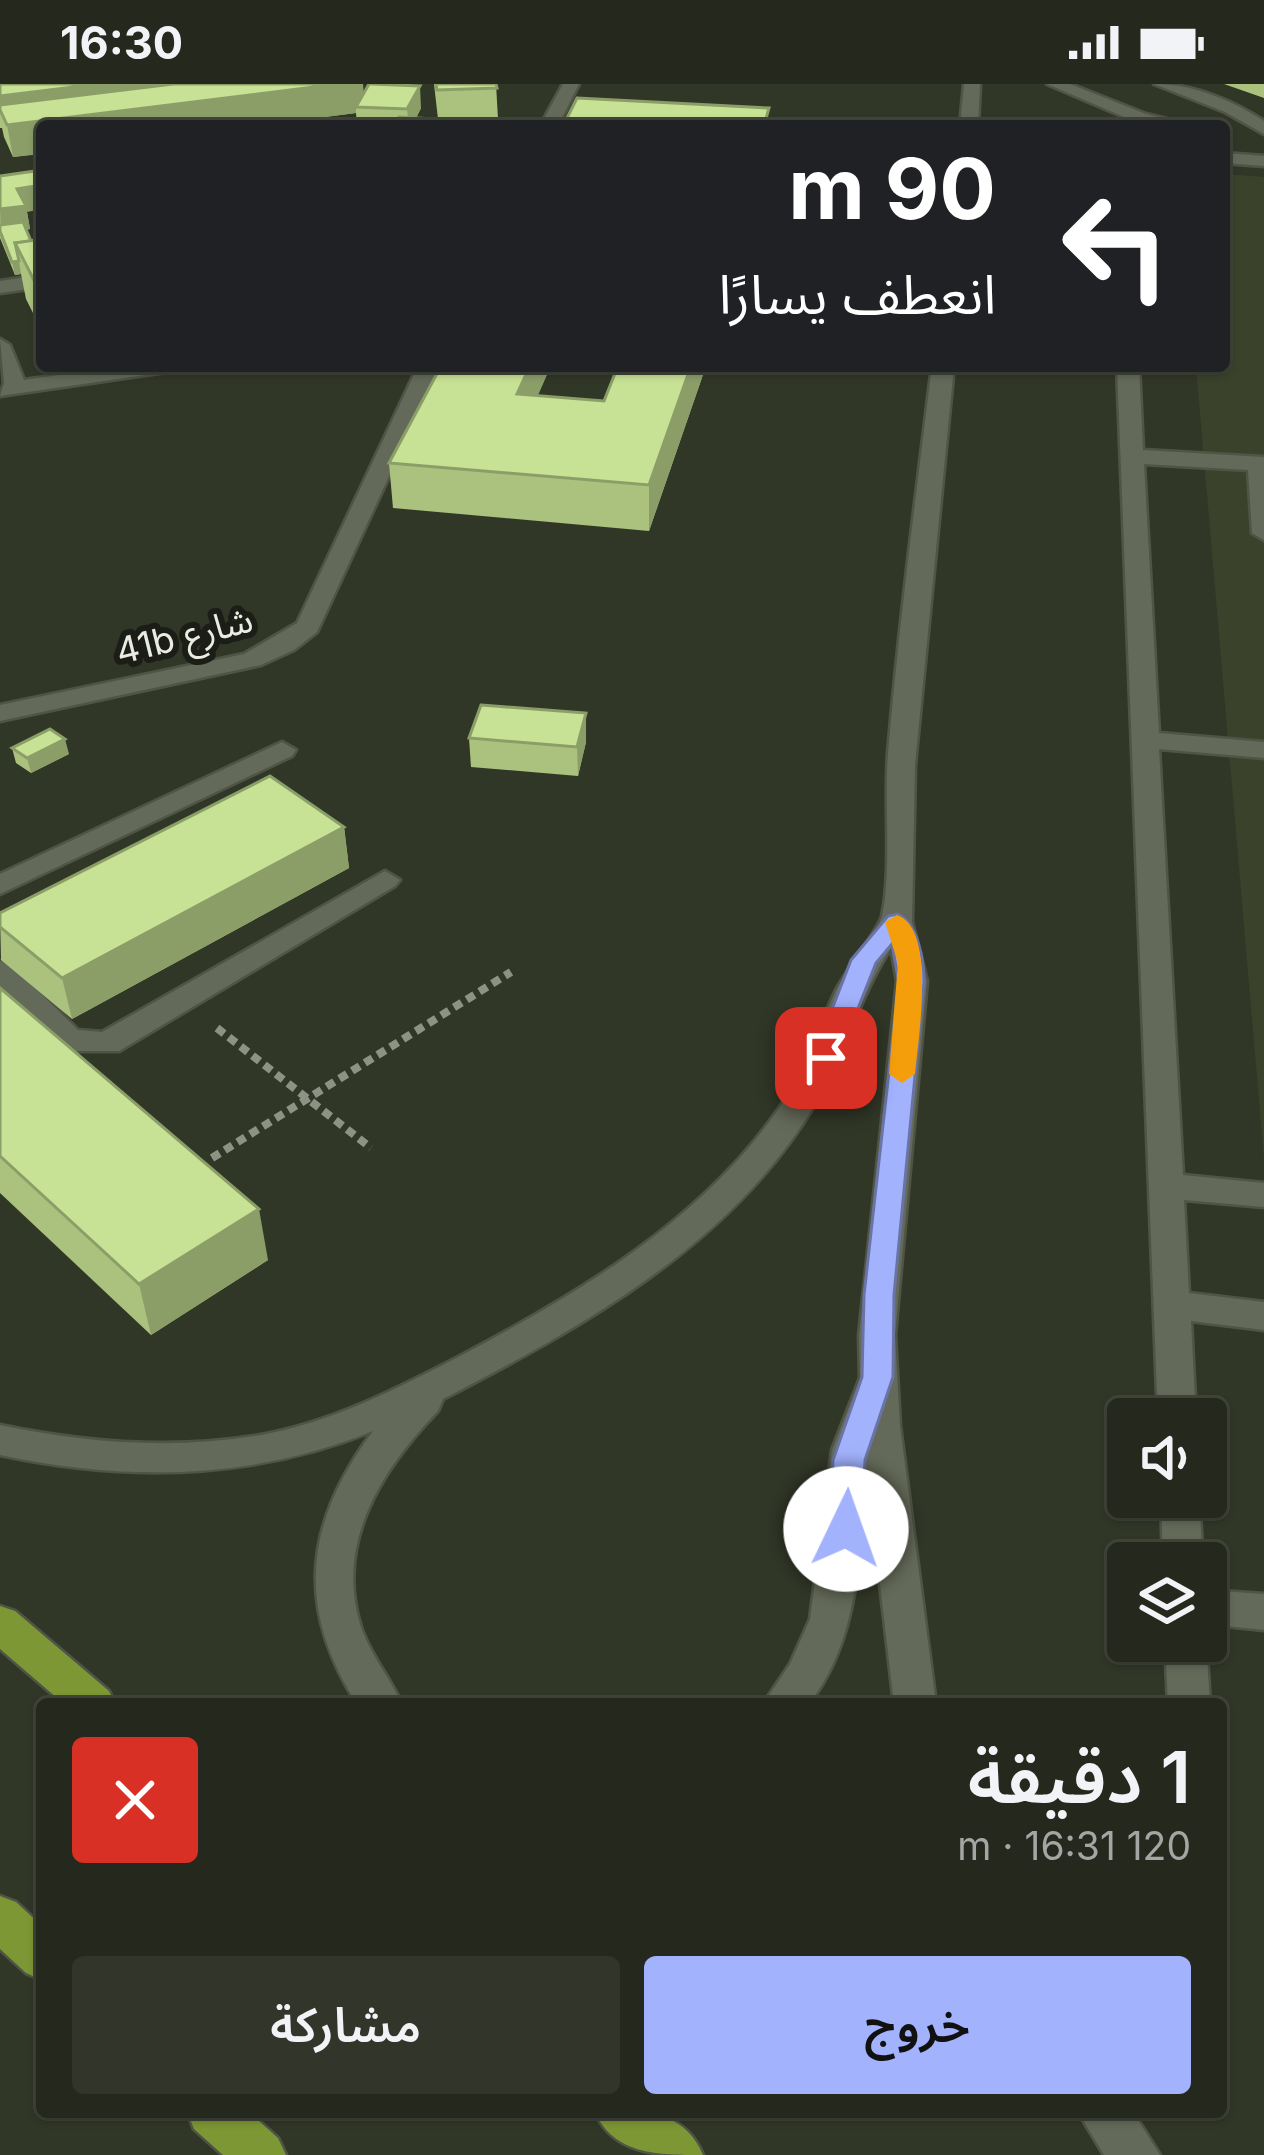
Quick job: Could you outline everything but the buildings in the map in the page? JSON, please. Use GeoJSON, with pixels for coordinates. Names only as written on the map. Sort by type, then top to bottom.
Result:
{"type":"FeatureCollection","features":[{"type":"Feature","properties":{"kind":"main road"},"geometry":{"type":"LineString","coordinates":[[0,1624],[87,1698]]}},
{"type":"Feature","properties":{"kind":"main road"},"geometry":{"type":"LineString","coordinates":[[0,1918],[36,1951]]}},
{"type":"Feature","properties":{"kind":"main road"},"geometry":{"type":"LineString","coordinates":[[218,2118],[261,2155]]}},
{"type":"Feature","properties":{"kind":"main road"},"geometry":{"type":"LineString","coordinates":[[627,2118],[678,2155]]}},
{"type":"Feature","properties":{"kind":"street"},"geometry":{"type":"LineString","coordinates":[[552,120],[571,84]]}},
{"type":"Feature","properties":{"kind":"street"},"geometry":{"type":"LineString","coordinates":[[969,120],[972,84]]}},
{"type":"Feature","properties":{"kind":"street"},"geometry":{"type":"LineString","coordinates":[[1055,84],[1153,120]]}},
{"type":"Feature","properties":{"kind":"street"},"geometry":{"type":"LineString","coordinates":[[1162,84],[1231,108],[1263,128]]}},
{"type":"Feature","properties":{"kind":"street"},"geometry":{"type":"LineString","coordinates":[[1230,127],[1263,128]]}},
{"type":"Feature","properties":{"kind":"street"},"geometry":{"type":"LineString","coordinates":[[1230,158],[1264,161]]}},
{"type":"Feature","properties":{"kind":"street"},"geometry":{"type":"LineString","coordinates":[[0,287],[36,282]]}},
{"type":"Feature","properties":{"kind":"street"},"geometry":{"type":"LineString","coordinates":[[0,345],[8,388],[123,372]]}},
{"type":"Feature","properties":{"kind":"street","name":"41b شارع"},"geometry":{"type":"LineString","coordinates":[[0,713],[252,660],[285,645],[308,627],[426,372]]}},
{"type":"Feature","properties":{"kind":"street"},"geometry":{"type":"LineString","coordinates":[[914,1698],[877,1377],[879,1295],[912,982],[911,963],[897,922],[911,636],[942,372]]}},
{"type":"Feature","properties":{"kind":"street"},"geometry":{"type":"LineString","coordinates":[[1127,372],[1176,1398]]}},
{"type":"Feature","properties":{"kind":"street"},"geometry":{"type":"LineString","coordinates":[[1130,456],[1261,464],[1264,533]]}},
{"type":"Feature","properties":{"kind":"street"},"geometry":{"type":"LineString","coordinates":[[1144,740],[1264,750]]}},
{"type":"Feature","properties":{"kind":"street"},"geometry":{"type":"LineString","coordinates":[[0,885],[282,750]]}},
{"type":"Feature","properties":{"kind":"street"},"geometry":{"type":"LineString","coordinates":[[0,971],[78,1043],[123,1038],[385,880]]}},
{"type":"Feature","properties":{"kind":"street"},"geometry":{"type":"LineString","coordinates":[[0,1440],[60,1454],[160,1460],[262,1450],[361,1422],[578,1312],[662,1252],[731,1189],[786,1124],[826,1058],[864,960],[897,922]]}},
{"type":"Feature","properties":{"kind":"street"},"geometry":{"type":"LineString","coordinates":[[1165,1186],[1264,1195]]}},
{"type":"Feature","properties":{"kind":"street"},"geometry":{"type":"LineString","coordinates":[[1172,1306],[1264,1316]]}},
{"type":"Feature","properties":{"kind":"street"},"geometry":{"type":"LineString","coordinates":[[788,1698],[825,1642],[838,1593],[849,1460],[877,1377]]}},
{"type":"Feature","properties":{"kind":"street"},"geometry":{"type":"LineString","coordinates":[[376,1698],[357,1675],[335,1613],[334,1546],[356,1482],[396,1426],[448,1380]]}},
{"type":"Feature","properties":{"kind":"street"},"geometry":{"type":"LineString","coordinates":[[1227,1609],[1264,1612]]}},
{"type":"Feature","properties":{"kind":"street"},"geometry":{"type":"LineString","coordinates":[[1187,1662],[1189,1698]]}},
{"type":"Feature","properties":{"kind":"street"},"geometry":{"type":"LineString","coordinates":[[1107,2118],[1136,2155]]}},
{"type":"Feature","properties":{"kind":"path"},"geometry":{"type":"LineString","coordinates":[[212,1158],[511,972]]}},
{"type":"Feature","properties":{"kind":"path"},"geometry":{"type":"LineString","coordinates":[[183,1002],[371,1148]]}},
{"type":"Feature","properties":{"kind":"shaded area"},"geometry":{"type":"Polygon","coordinates":[[[1230,174],[1264,177],[1264,1158],[1197,372],[1230,372],[1230,174]]]}},
{"type":"Feature","properties":{"kind":"slow traffic"},"geometry":{"type":"LineString","coordinates":[[897,922],[911,963],[912,982],[902,1074]]}},
{"type":"Feature","properties":{"kind":"route"},"geometry":{"type":"LineString","coordinates":[[826,1058],[864,960],[897,922],[911,963],[912,982],[879,1295],[877,1377],[849,1460],[846,1529]]}}]}
